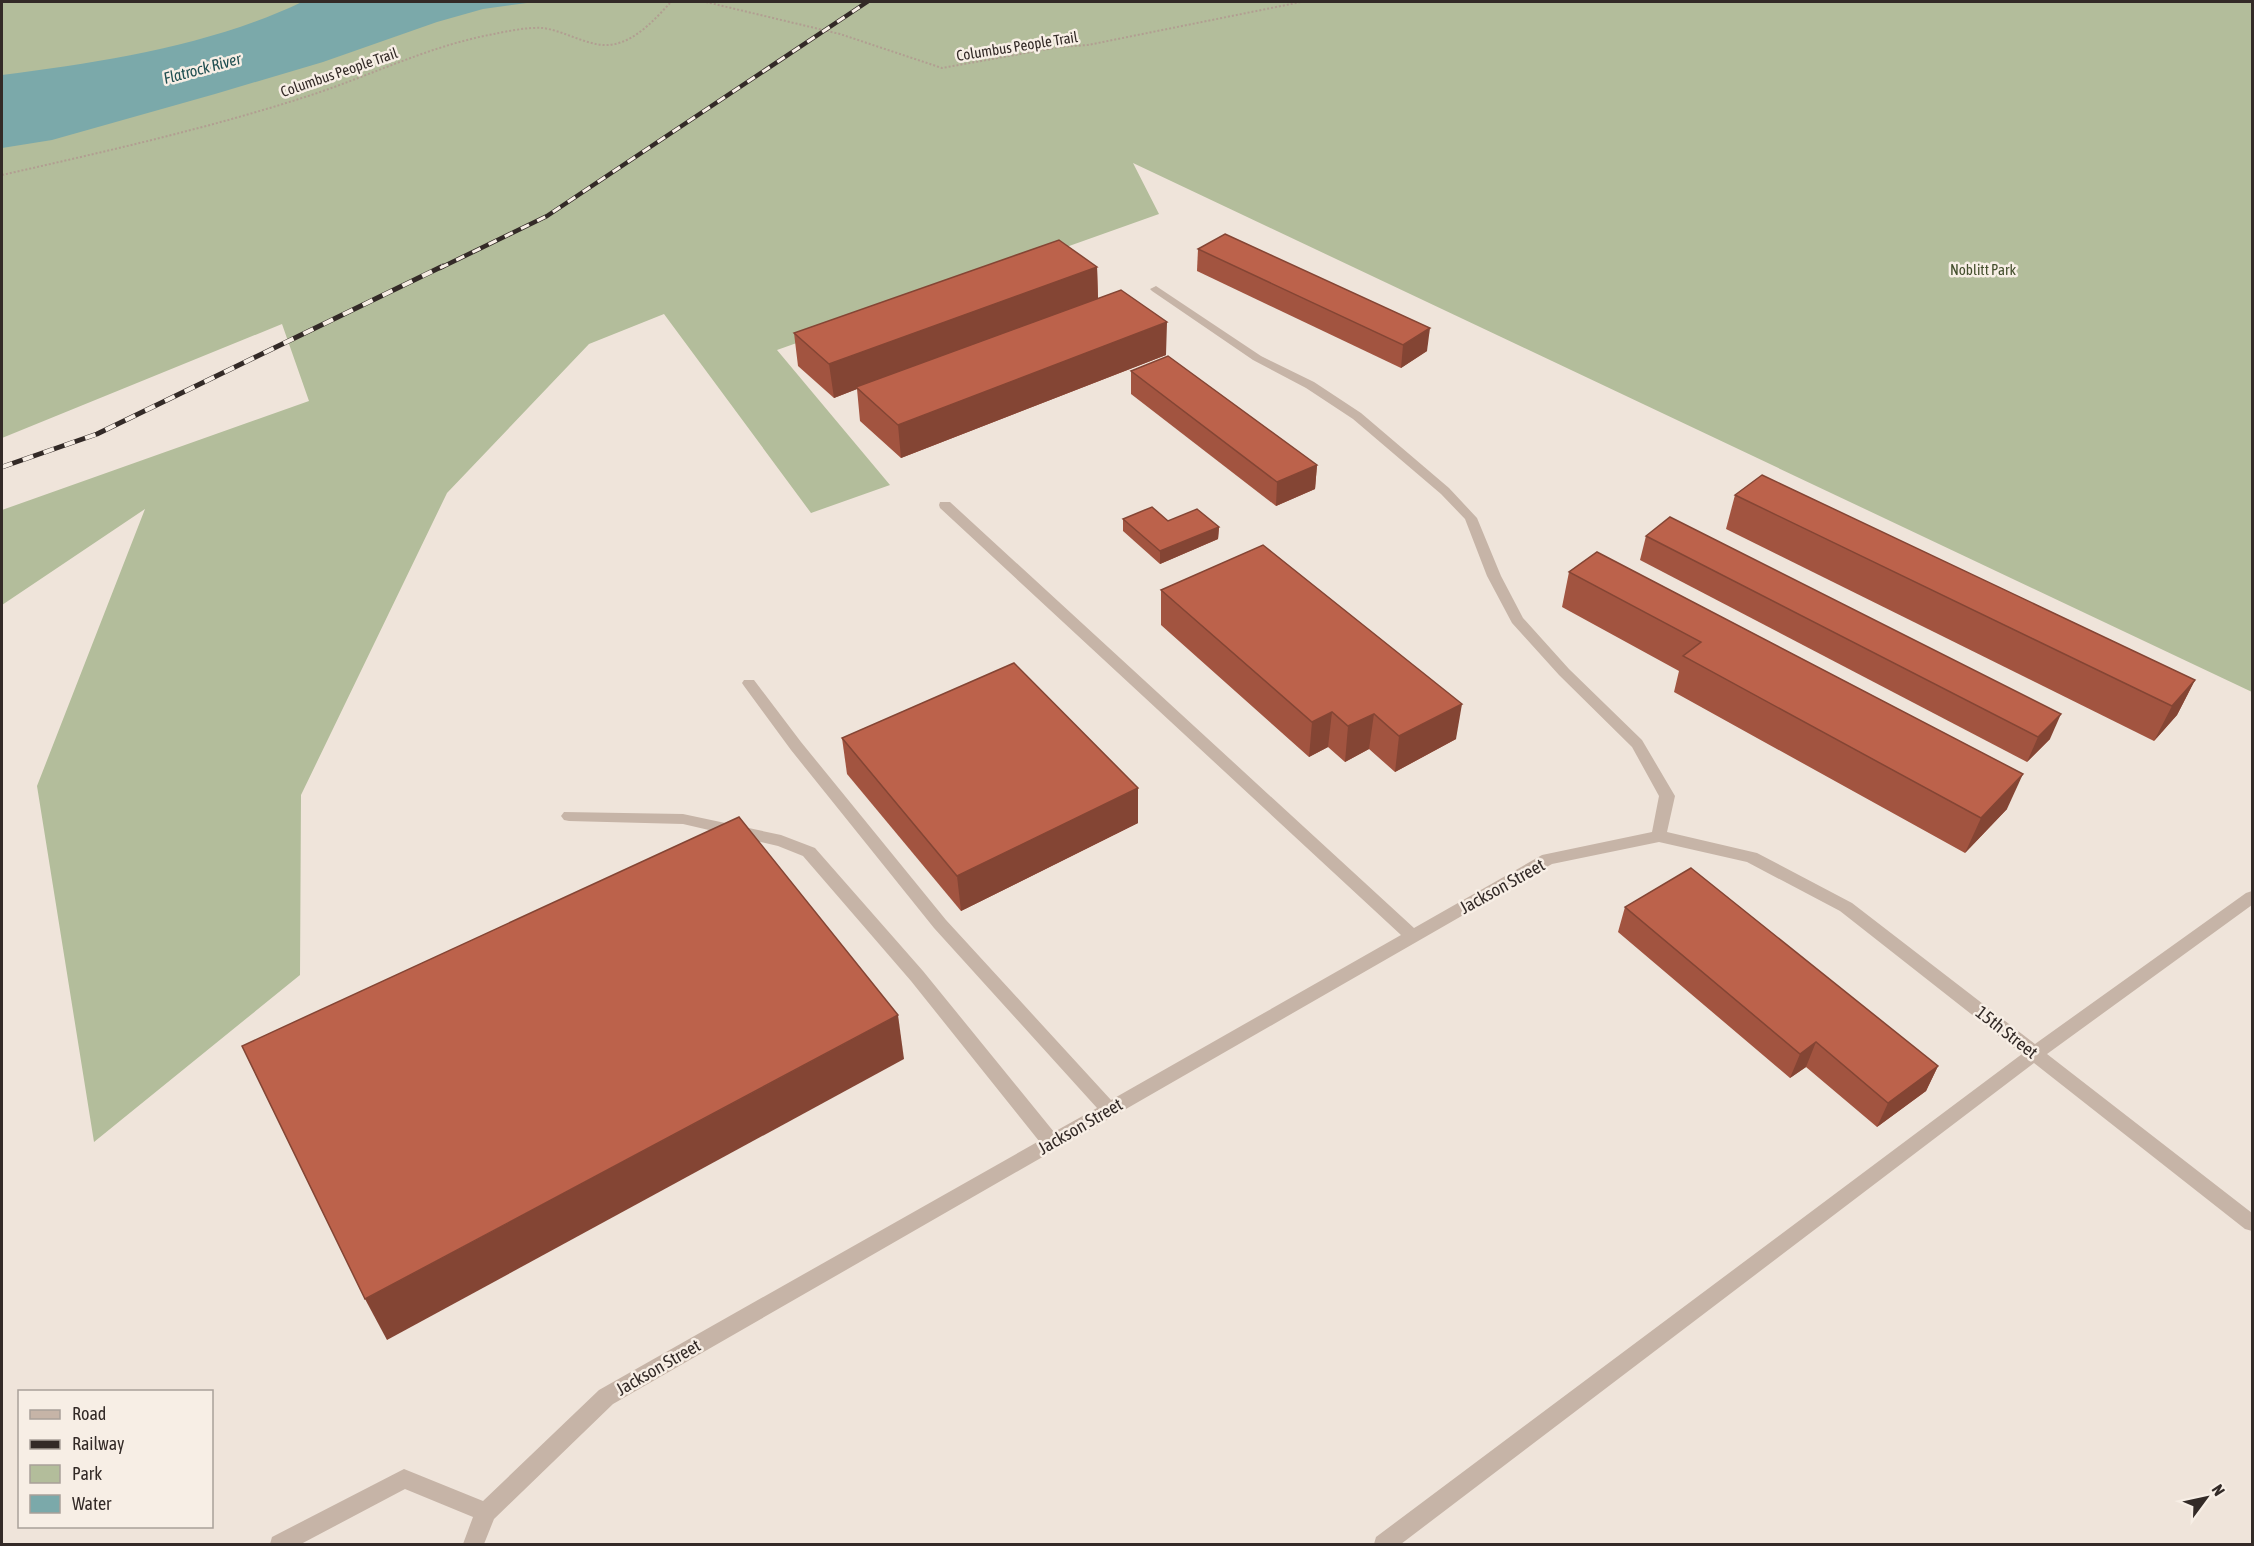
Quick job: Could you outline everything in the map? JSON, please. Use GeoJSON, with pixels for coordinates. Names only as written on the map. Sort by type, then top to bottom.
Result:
{"type":"FeatureCollection","features":[{"type":"Feature","properties":{"kind":"street"},"geometry":{"type":"LineString","coordinates":[[1156,289],[1257,358],[1310,385],[1357,416],[1445,492],[1471,518],[1494,576],[1517,620],[1564,672],[1637,744],[1667,796],[1659,836]]}},
{"type":"Feature","properties":{"kind":"street"},"geometry":{"type":"LineString","coordinates":[[945,506],[1412,936]]}},
{"type":"Feature","properties":{"kind":"street"},"geometry":{"type":"LineString","coordinates":[[749,683],[796,746],[940,924],[1109,1109]]}},
{"type":"Feature","properties":{"kind":"street"},"geometry":{"type":"LineString","coordinates":[[569,816],[683,819],[781,841],[809,852],[917,976],[1051,1142]]}},
{"type":"Feature","properties":{"kind":"street","name":"Jackson Street"},"geometry":{"type":"LineString","coordinates":[[474,1545],[486,1512],[606,1397],[1548,859],[1659,836],[1751,857]]}},
{"type":"Feature","properties":{"kind":"street","name":"15th Street"},"geometry":{"type":"LineString","coordinates":[[1751,857],[1846,907],[2253,1223]]}},
{"type":"Feature","properties":{"kind":"street"},"geometry":{"type":"LineString","coordinates":[[1384,1545],[2034,1053],[2253,897]]}},
{"type":"Feature","properties":{"kind":"street"},"geometry":{"type":"LineString","coordinates":[[280,1545],[404,1479],[486,1512]]}},
{"type":"Feature","properties":{"kind":"path","name":"Columbus People Trail"},"geometry":{"type":"LineString","coordinates":[[2,176],[101,153],[303,98],[363,78],[432,50],[493,34],[542,28],[605,45],[630,38],[647,27],[671,2]]}},
{"type":"Feature","properties":{"kind":"path","name":"Columbus People Trail"},"geometry":{"type":"LineString","coordinates":[[706,2],[840,34],[942,68],[1059,47],[1088,45],[1301,2]]}},
{"type":"Feature","properties":{"kind":"green space","name":"Noblitt Park"},"geometry":{"type":"Polygon","coordinates":[[[2,2],[2252,2],[2252,692],[1133,163],[1159,214],[777,350],[890,485],[811,513],[664,314],[589,344],[447,493],[301,795],[300,975],[94,1142],[37,786],[145,509],[2,605],[2,510],[309,401],[282,324],[2,438],[2,2]]]}},
{"type":"Feature","properties":{"kind":"water","name":"Flatrock River"},"geometry":{"type":"Polygon","coordinates":[[[302,2],[534,2],[483,9],[437,22],[323,62],[215,94],[52,140],[2,148],[2,75],[117,58],[193,41],[267,17],[302,2]]]}},
{"type":"Feature","properties":{"kind":"building"},"geometry":{"type":"Polygon","coordinates":[[[1225,234],[1430,328],[1403,345],[1198,249],[1225,234]]]}},
{"type":"Feature","properties":{"kind":"building"},"geometry":{"type":"Polygon","coordinates":[[[1059,240],[1097,267],[829,364],[794,333],[1059,240]]]}},
{"type":"Feature","properties":{"kind":"building"},"geometry":{"type":"Polygon","coordinates":[[[1121,290],[1167,322],[898,425],[856,387],[1121,290]]]}},
{"type":"Feature","properties":{"kind":"building"},"geometry":{"type":"Polygon","coordinates":[[[1168,356],[1317,465],[1277,482],[1131,371],[1168,356]]]}},
{"type":"Feature","properties":{"kind":"building"},"geometry":{"type":"Polygon","coordinates":[[[1762,475],[2195,680],[2172,706],[1735,495],[1762,475]]]}},
{"type":"Feature","properties":{"kind":"building"},"geometry":{"type":"Polygon","coordinates":[[[1152,507],[1168,521],[1197,509],[1219,527],[1160,551],[1123,519],[1152,507]]]}},
{"type":"Feature","properties":{"kind":"building"},"geometry":{"type":"Polygon","coordinates":[[[1670,517],[2061,714],[2038,737],[1646,536],[1670,517]]]}},
{"type":"Feature","properties":{"kind":"building"},"geometry":{"type":"Polygon","coordinates":[[[1263,545],[1462,704],[1399,736],[1374,714],[1348,726],[1332,712],[1312,722],[1161,590],[1263,545]]]}},
{"type":"Feature","properties":{"kind":"building"},"geometry":{"type":"Polygon","coordinates":[[[1597,552],[2023,774],[1981,818],[1683,656],[1701,642],[1569,572],[1597,552]]]}},
{"type":"Feature","properties":{"kind":"building"},"geometry":{"type":"Polygon","coordinates":[[[1014,663],[1138,788],[957,876],[842,738],[1014,663]]]}},
{"type":"Feature","properties":{"kind":"building"},"geometry":{"type":"Polygon","coordinates":[[[739,817],[898,1015],[365,1299],[242,1046],[739,817]]]}},
{"type":"Feature","properties":{"kind":"building"},"geometry":{"type":"Polygon","coordinates":[[[1691,868],[1938,1066],[1888,1103],[1816,1042],[1800,1054],[1625,907],[1691,868]]]}},
{"type":"Feature","properties":{"kind":"railway"},"geometry":{"type":"LineString","coordinates":[[440,268],[547,216],[867,2]]}},
{"type":"Feature","properties":{"kind":"railway"},"geometry":{"type":"LineString","coordinates":[[2,467],[97,434],[443,266]]}}]}
